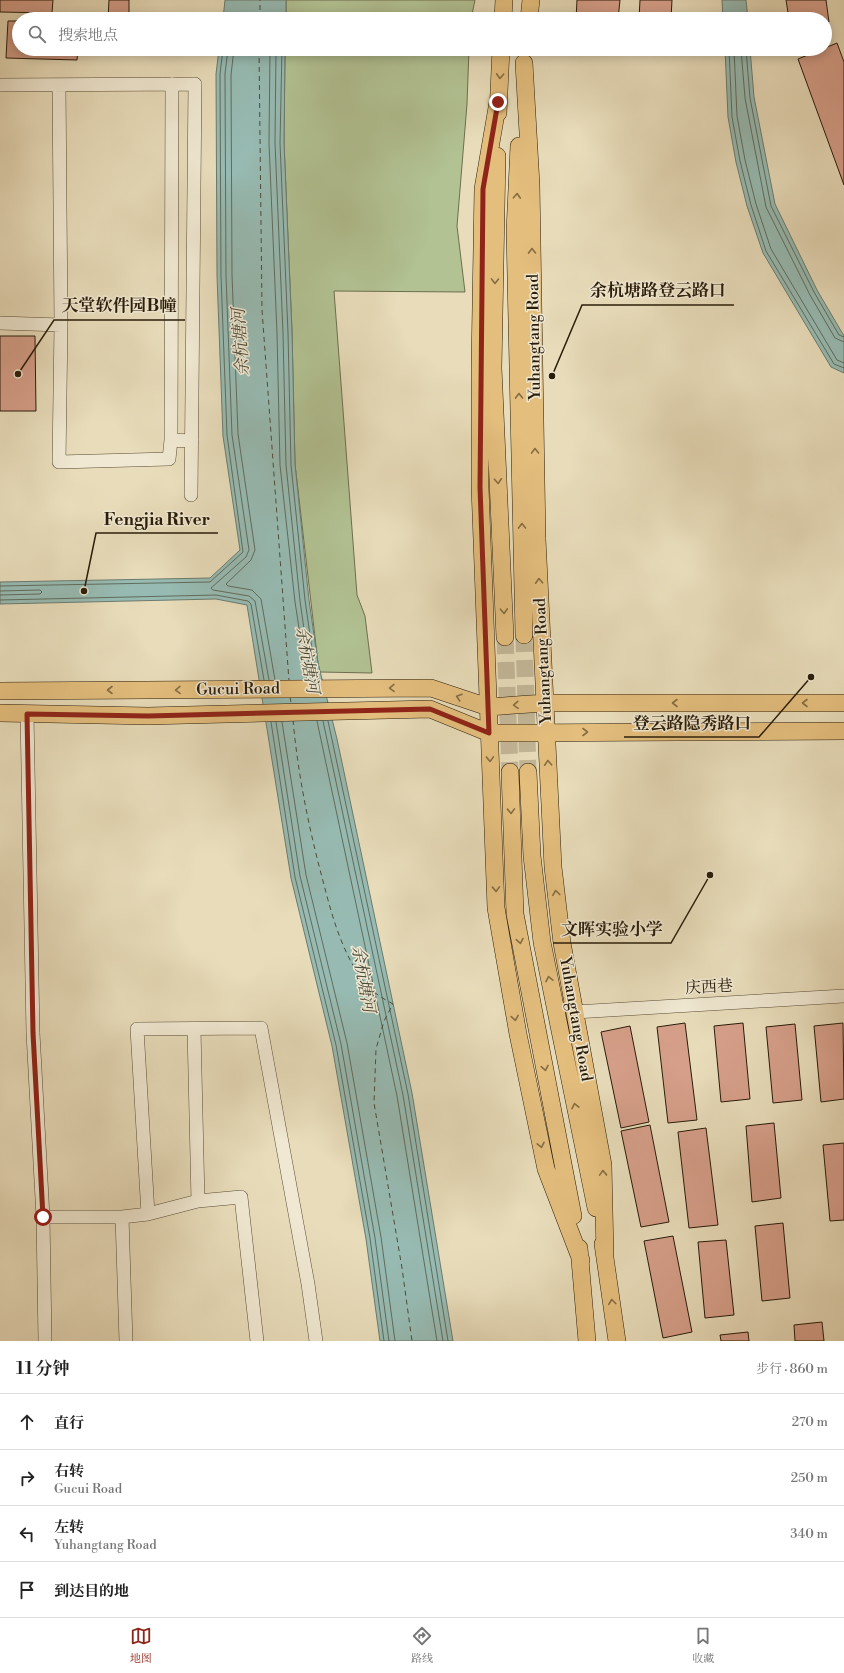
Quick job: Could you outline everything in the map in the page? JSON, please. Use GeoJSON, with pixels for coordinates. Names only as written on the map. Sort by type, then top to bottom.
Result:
{"type":"FeatureCollection","features":[{"type":"Feature","properties":{"kind":"main road"},"geometry":{"type":"LineString","coordinates":[[503,12],[504,0]]}},
{"type":"Feature","properties":{"kind":"main road"},"geometry":{"type":"LineString","coordinates":[[530,12],[531,0]]}},
{"type":"Feature","properties":{"kind":"main road"},"geometry":{"type":"LineString","coordinates":[[501,56],[498,102],[493,368],[505,637]]}},
{"type":"Feature","properties":{"kind":"main road","name":"Yuhangtang Road"},"geometry":{"type":"LineString","coordinates":[[524,635],[515,231],[525,56]]}},
{"type":"Feature","properties":{"kind":"main road","name":"Yuhangtang Road"},"geometry":{"type":"LineString","coordinates":[[525,56],[531,185],[537,539],[553,867],[562,943],[603,1165],[606,1254]]}},
{"type":"Feature","properties":{"kind":"main road"},"geometry":{"type":"LineString","coordinates":[[498,102],[483,189],[480,487],[496,908],[518,1034],[546,1169],[581,1260]]}},
{"type":"Feature","properties":{"kind":"main road","name":"Gucui Road"},"geometry":{"type":"LineString","coordinates":[[0,691],[431,688],[488,706],[545,703],[844,703]]}},
{"type":"Feature","properties":{"kind":"main road","name":"Gucui Road"},"geometry":{"type":"LineString","coordinates":[[0,713],[148,716],[430,709],[489,733],[844,731]]}},
{"type":"Feature","properties":{"kind":"main road"},"geometry":{"type":"LineString","coordinates":[[510,772],[515,914],[581,1260],[587,1341]]}},
{"type":"Feature","properties":{"kind":"main road","name":"Yuhangtang Road"},"geometry":{"type":"LineString","coordinates":[[528,772],[532,856],[542,942],[606,1254],[617,1341]]}},
{"type":"Feature","properties":{"kind":"street"},"geometry":{"type":"LineString","coordinates":[[59,85],[61,325],[59,462],[169,459],[171,440],[172,84]]}},
{"type":"Feature","properties":{"kind":"street"},"geometry":{"type":"LineString","coordinates":[[0,85],[195,84],[191,495]]}},
{"type":"Feature","properties":{"kind":"street"},"geometry":{"type":"LineString","coordinates":[[0,323],[61,325]]}},
{"type":"Feature","properties":{"kind":"street"},"geometry":{"type":"LineString","coordinates":[[171,440],[192,441]]}},
{"type":"Feature","properties":{"kind":"street"},"geometry":{"type":"LineString","coordinates":[[27,714],[33,1033],[43,1217],[46,1341]]}},
{"type":"Feature","properties":{"kind":"street","name":"庆西巷"},"geometry":{"type":"LineString","coordinates":[[575,1012],[844,996]]}},
{"type":"Feature","properties":{"kind":"street"},"geometry":{"type":"LineString","coordinates":[[148,1214],[137,1029],[261,1028],[308,1284],[316,1341]]}},
{"type":"Feature","properties":{"kind":"street"},"geometry":{"type":"LineString","coordinates":[[194,1029],[198,1201]]}},
{"type":"Feature","properties":{"kind":"street"},"geometry":{"type":"LineString","coordinates":[[43,1217],[122,1217],[148,1214],[198,1201],[240,1197],[257,1341]]}},
{"type":"Feature","properties":{"kind":"street"},"geometry":{"type":"LineString","coordinates":[[122,1217],[126,1341]]}},
{"type":"Feature","properties":{"kind":"green space"},"geometry":{"type":"Polygon","coordinates":[[[286,0],[475,0],[472,12],[286,12],[286,0]]]}},
{"type":"Feature","properties":{"kind":"green space"},"geometry":{"type":"Polygon","coordinates":[[[285,56],[469,56],[467,104],[457,226],[465,292],[334,291],[357,595],[365,616],[372,673],[320,672],[318,663],[295,464],[292,332],[284,143],[285,56]]]}},
{"type":"Feature","properties":{"kind":"water"},"geometry":{"type":"Polygon","coordinates":[[[225,0],[286,0],[286,12],[224,12],[225,0]]]}},
{"type":"Feature","properties":{"kind":"water"},"geometry":{"type":"Polygon","coordinates":[[[722,0],[746,0],[747,12],[723,12],[722,0]]]}},
{"type":"Feature","properties":{"kind":"water","name":"余杭塘河"},"geometry":{"type":"Polygon","coordinates":[[[218,56],[285,56],[284,143],[292,332],[295,464],[309,600],[318,663],[337,739],[412,1093],[453,1341],[380,1341],[366,1239],[332,1046],[291,878],[247,605],[216,599],[0,604],[0,582],[210,578],[240,550],[223,436],[217,276],[216,74],[218,56]]]}},
{"type":"Feature","properties":{"kind":"water"},"geometry":{"type":"Polygon","coordinates":[[[725,56],[751,56],[754,97],[775,204],[817,290],[844,336],[844,373],[831,367],[763,253],[747,206],[736,162],[728,117],[725,56]]]}},
{"type":"Feature","properties":{"kind":"building"},"geometry":{"type":"Polygon","coordinates":[[[0,0],[53,0],[52,12],[0,12],[0,0]]]}},
{"type":"Feature","properties":{"kind":"building"},"geometry":{"type":"Polygon","coordinates":[[[109,0],[129,0],[129,12],[108,12],[109,0]]]}},
{"type":"Feature","properties":{"kind":"building"},"geometry":{"type":"Polygon","coordinates":[[[577,0],[620,0],[619,12],[576,12],[577,0]]]}},
{"type":"Feature","properties":{"kind":"building"},"geometry":{"type":"Polygon","coordinates":[[[640,0],[672,0],[671,12],[639,12],[640,0]]]}},
{"type":"Feature","properties":{"kind":"building"},"geometry":{"type":"Polygon","coordinates":[[[786,0],[826,0],[828,12],[788,12],[786,0]]]}},
{"type":"Feature","properties":{"kind":"building"},"geometry":{"type":"Polygon","coordinates":[[[8,21],[12,21],[12,56],[77,56],[77,60],[6,58],[8,21]]]}},
{"type":"Feature","properties":{"kind":"building"},"geometry":{"type":"Polygon","coordinates":[[[837,43],[844,62],[844,185],[798,59],[805,56],[832,56],[832,45],[837,43]]]}},
{"type":"Feature","properties":{"kind":"building"},"geometry":{"type":"Polygon","coordinates":[[[0,336],[35,336],[36,411],[0,411],[0,336]]]}},
{"type":"Feature","properties":{"kind":"building"},"geometry":{"type":"Polygon","coordinates":[[[685,1023],[697,1120],[668,1123],[657,1027],[685,1023]]]}},
{"type":"Feature","properties":{"kind":"building"},"geometry":{"type":"Polygon","coordinates":[[[743,1023],[750,1099],[721,1102],[714,1026],[743,1023]]]}},
{"type":"Feature","properties":{"kind":"building"},"geometry":{"type":"Polygon","coordinates":[[[843,1023],[844,1099],[821,1102],[814,1026],[843,1023]]]}},
{"type":"Feature","properties":{"kind":"building"},"geometry":{"type":"Polygon","coordinates":[[[795,1024],[802,1100],[773,1103],[766,1027],[795,1024]]]}},
{"type":"Feature","properties":{"kind":"building"},"geometry":{"type":"Polygon","coordinates":[[[630,1026],[649,1122],[621,1128],[601,1032],[630,1026]]]}},
{"type":"Feature","properties":{"kind":"building"},"geometry":{"type":"Polygon","coordinates":[[[774,1123],[781,1198],[752,1202],[746,1126],[774,1123]]]}},
{"type":"Feature","properties":{"kind":"building"},"geometry":{"type":"Polygon","coordinates":[[[650,1125],[669,1222],[641,1227],[621,1131],[650,1125]]]}},
{"type":"Feature","properties":{"kind":"building"},"geometry":{"type":"Polygon","coordinates":[[[706,1128],[718,1225],[689,1228],[678,1132],[706,1128]]]}},
{"type":"Feature","properties":{"kind":"building"},"geometry":{"type":"Polygon","coordinates":[[[844,1143],[844,1220],[830,1221],[823,1145],[844,1143]]]}},
{"type":"Feature","properties":{"kind":"building"},"geometry":{"type":"Polygon","coordinates":[[[783,1223],[790,1298],[762,1301],[755,1226],[783,1223]]]}},
{"type":"Feature","properties":{"kind":"building"},"geometry":{"type":"Polygon","coordinates":[[[673,1236],[692,1332],[663,1338],[644,1241],[673,1236]]]}},
{"type":"Feature","properties":{"kind":"building"},"geometry":{"type":"Polygon","coordinates":[[[726,1240],[734,1315],[705,1318],[698,1242],[726,1240]]]}},
{"type":"Feature","properties":{"kind":"building"},"geometry":{"type":"Polygon","coordinates":[[[822,1322],[824,1341],[795,1341],[794,1325],[822,1322]]]}},
{"type":"Feature","properties":{"kind":"building"},"geometry":{"type":"Polygon","coordinates":[[[748,1332],[749,1341],[721,1341],[720,1335],[748,1332]]]}},
{"type":"Feature","properties":{"kind":"ferry route"},"geometry":{"type":"LineString","coordinates":[[260,0],[260,12]]}},
{"type":"Feature","properties":{"kind":"ferry route"},"geometry":{"type":"LineString","coordinates":[[259,56],[262,310],[289,681]]}},
{"type":"Feature","properties":{"kind":"ferry route"},"geometry":{"type":"LineString","coordinates":[[290,697],[291,703]]}},
{"type":"Feature","properties":{"kind":"ferry route"},"geometry":{"type":"LineString","coordinates":[[293,720],[301,781],[309,822],[334,921],[344,947],[356,971],[370,989],[393,1004],[384,1021],[376,1049],[374,1103],[402,1268],[412,1341]]}},
{"type":"Feature","properties":{"kind":"tunnel"},"geometry":{"type":"LineString","coordinates":[[524,635],[528,772]]}},
{"type":"Feature","properties":{"kind":"tunnel"},"geometry":{"type":"LineString","coordinates":[[505,637],[510,772]]}},
{"type":"Feature","properties":{"kind":"place","name":"天堂软件园B幢"},"geometry":{"type":"Point","coordinates":[18,374]}},
{"type":"Feature","properties":{"kind":"place","name":"余杭塘路登云路口"},"geometry":{"type":"Point","coordinates":[552,376]}},
{"type":"Feature","properties":{"kind":"place","name":"Fengjia River"},"geometry":{"type":"Point","coordinates":[84,591]}},
{"type":"Feature","properties":{"kind":"place","name":"登云路隐秀路口"},"geometry":{"type":"Point","coordinates":[811,677]}},
{"type":"Feature","properties":{"kind":"place","name":"文晖实验小学"},"geometry":{"type":"Point","coordinates":[710,875]}},
{"type":"Feature","properties":{"kind":"route"},"geometry":{"type":"LineString","coordinates":[[43,1217],[33,1033],[27,714],[148,716],[430,709],[489,733],[480,487],[480,366],[483,189],[498,102]]}}]}
